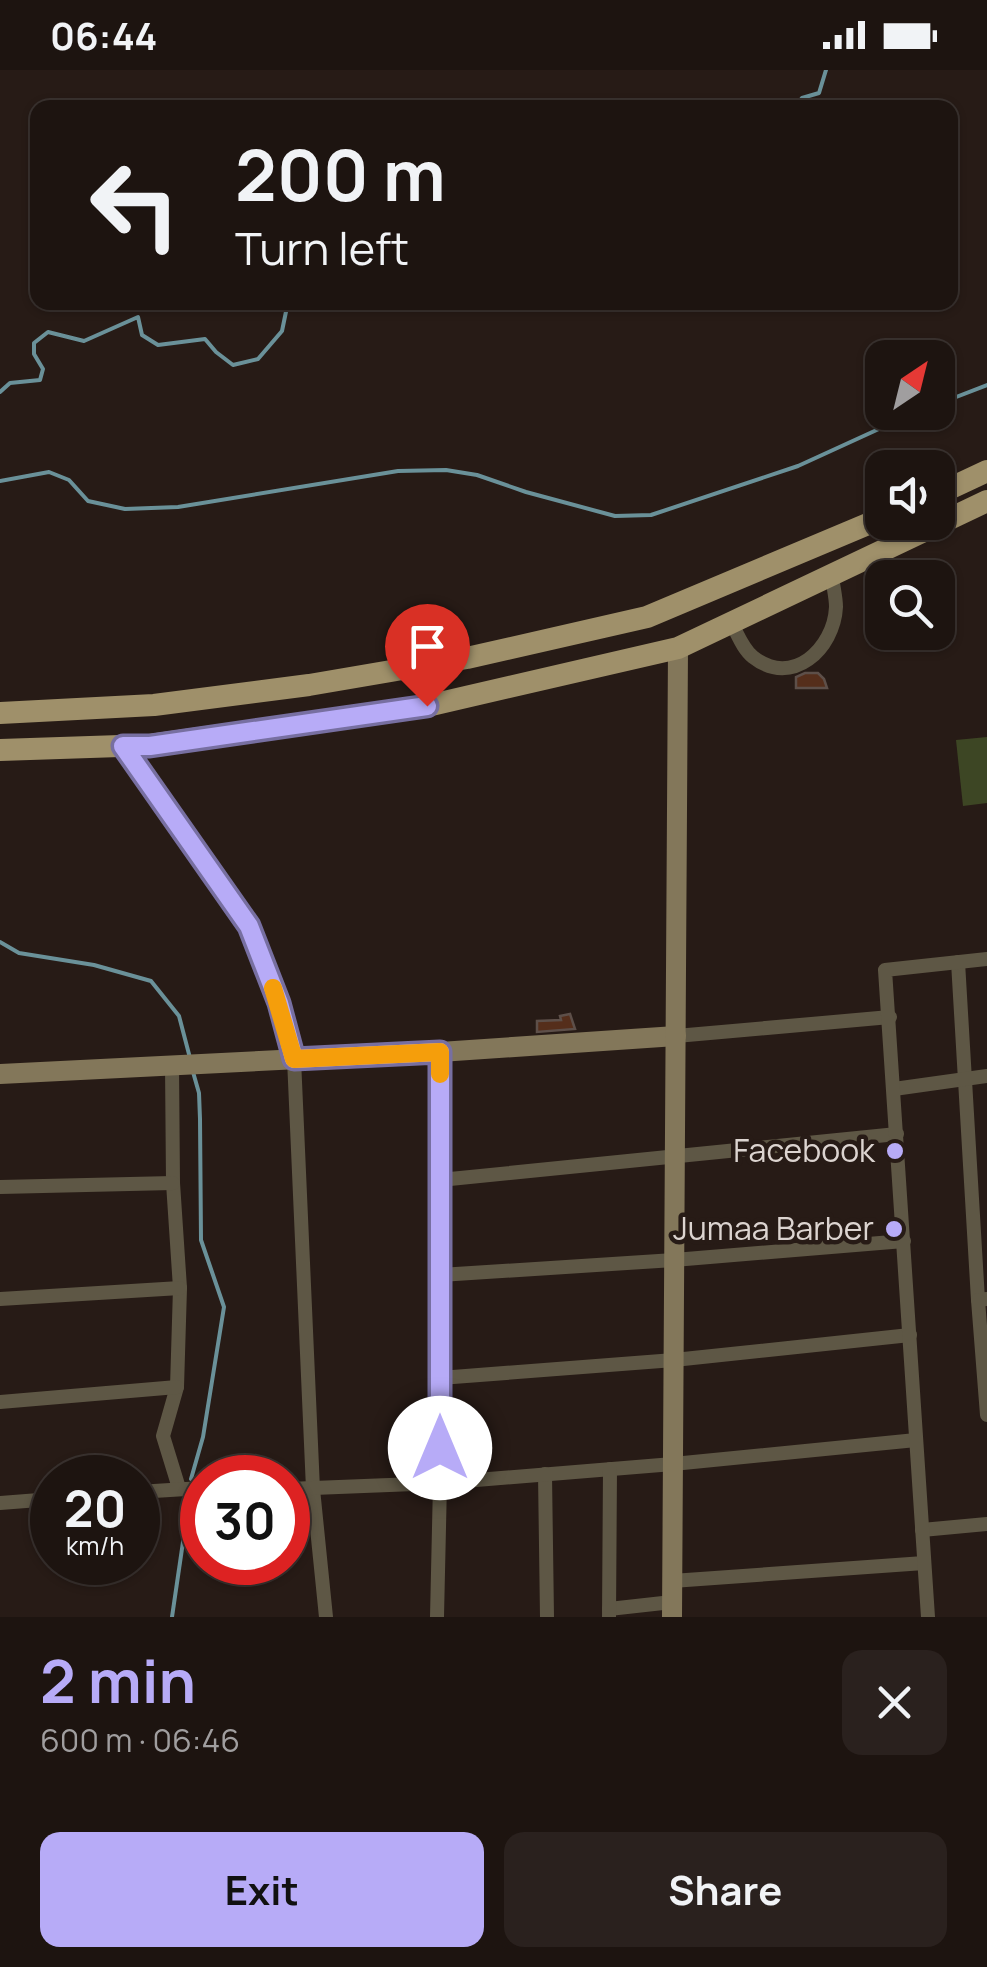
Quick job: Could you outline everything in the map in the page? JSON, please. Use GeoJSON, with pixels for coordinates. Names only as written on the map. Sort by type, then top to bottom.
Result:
{"type":"FeatureCollection","features":[{"type":"Feature","properties":{"kind":"main road"},"geometry":{"type":"LineString","coordinates":[[955,486],[987,471]]}},
{"type":"Feature","properties":{"kind":"main road"},"geometry":{"type":"LineString","coordinates":[[0,750],[150,746],[427,706],[678,648],[987,501]]}},
{"type":"Feature","properties":{"kind":"main road"},"geometry":{"type":"LineString","coordinates":[[0,712],[174,702],[310,685],[467,658],[647,617],[865,525]]}},
{"type":"Feature","properties":{"kind":"main road"},"geometry":{"type":"LineString","coordinates":[[840,536],[842,571]]}},
{"type":"Feature","properties":{"kind":"street"},"geometry":{"type":"LineString","coordinates":[[732,624],[752,657],[781,668],[802,665],[818,650],[834,620],[842,571]]}},
{"type":"Feature","properties":{"kind":"street"},"geometry":{"type":"LineString","coordinates":[[672,1600],[678,648]]}},
{"type":"Feature","properties":{"kind":"street"},"geometry":{"type":"LineString","coordinates":[[123,746],[249,926],[279,1003],[294,1059],[313,1490],[326,1617]]}},
{"type":"Feature","properties":{"kind":"street"},"geometry":{"type":"LineString","coordinates":[[928,1617],[886,970],[987,958]]}},
{"type":"Feature","properties":{"kind":"street"},"geometry":{"type":"LineString","coordinates":[[958,962],[983,1300],[987,1416]]}},
{"type":"Feature","properties":{"kind":"street"},"geometry":{"type":"LineString","coordinates":[[0,1074],[440,1052],[890,1017]]}},
{"type":"Feature","properties":{"kind":"street"},"geometry":{"type":"LineString","coordinates":[[438,1617],[440,1052]]}},
{"type":"Feature","properties":{"kind":"street"},"geometry":{"type":"LineString","coordinates":[[160,1490],[180,1488],[163,1436],[177,1387],[180,1288],[172,1183],[177,1064]]}},
{"type":"Feature","properties":{"kind":"street"},"geometry":{"type":"LineString","coordinates":[[894,1089],[987,1076]]}},
{"type":"Feature","properties":{"kind":"street"},"geometry":{"type":"LineString","coordinates":[[440,1180],[897,1134]]}},
{"type":"Feature","properties":{"kind":"street"},"geometry":{"type":"LineString","coordinates":[[0,1187],[172,1183]]}},
{"type":"Feature","properties":{"kind":"street"},"geometry":{"type":"LineString","coordinates":[[440,1274],[674,1260],[904,1240]]}},
{"type":"Feature","properties":{"kind":"street"},"geometry":{"type":"LineString","coordinates":[[0,1298],[180,1288]]}},
{"type":"Feature","properties":{"kind":"street"},"geometry":{"type":"LineString","coordinates":[[440,1378],[910,1336]]}},
{"type":"Feature","properties":{"kind":"street"},"geometry":{"type":"LineString","coordinates":[[0,1402],[177,1387]]}},
{"type":"Feature","properties":{"kind":"street"},"geometry":{"type":"LineString","coordinates":[[310,1490],[673,1464],[916,1440]]}},
{"type":"Feature","properties":{"kind":"street"},"geometry":{"type":"LineString","coordinates":[[610,1469],[609,1613],[924,1563]]}},
{"type":"Feature","properties":{"kind":"street"},"geometry":{"type":"LineString","coordinates":[[545,1474],[548,1617]]}},
{"type":"Feature","properties":{"kind":"street"},"geometry":{"type":"LineString","coordinates":[[0,1504],[30,1501]]}},
{"type":"Feature","properties":{"kind":"street"},"geometry":{"type":"LineString","coordinates":[[922,1530],[987,1524]]}},
{"type":"Feature","properties":{"kind":"green space"},"geometry":{"type":"Polygon","coordinates":[[[987,737],[987,803],[963,806],[956,740],[987,737]]]}},
{"type":"Feature","properties":{"kind":"building"},"geometry":{"type":"Polygon","coordinates":[[[818,673],[827,688],[796,688],[796,677],[818,673]]]}},
{"type":"Feature","properties":{"kind":"building"},"geometry":{"type":"Polygon","coordinates":[[[570,1014],[575,1029],[537,1032],[537,1021],[561,1020],[560,1016],[570,1014]]]}},
{"type":"Feature","properties":{"kind":"building"},"geometry":{"type":"Polygon","coordinates":[[[456,1421],[477,1421],[478,1456],[456,1456],[456,1421]]]}},
{"type":"Feature","properties":{"kind":"waterway"},"geometry":{"type":"LineString","coordinates":[[800,100],[819,93],[826,70]]}},
{"type":"Feature","properties":{"kind":"waterway"},"geometry":{"type":"LineString","coordinates":[[0,392],[10,383],[40,380],[43,369],[34,354],[34,343],[48,332],[84,341],[138,317],[142,335],[158,345],[205,339],[233,365],[258,359],[282,331],[286,310]]}},
{"type":"Feature","properties":{"kind":"waterway"},"geometry":{"type":"LineString","coordinates":[[955,397],[987,385]]}},
{"type":"Feature","properties":{"kind":"waterway"},"geometry":{"type":"LineString","coordinates":[[0,481],[49,472],[69,480],[88,501],[125,509],[178,507],[398,471],[446,470],[477,475],[615,516],[651,515],[798,466],[877,430]]}},
{"type":"Feature","properties":{"kind":"waterway"},"geometry":{"type":"LineString","coordinates":[[0,942],[19,953],[94,965],[151,981],[179,1016],[190,1058]]}},
{"type":"Feature","properties":{"kind":"waterway"},"geometry":{"type":"LineString","coordinates":[[193,1072],[199,1093],[201,1240],[224,1307],[198,1455]]}},
{"type":"Feature","properties":{"kind":"waterway"},"geometry":{"type":"LineString","coordinates":[[172,1617],[180,1562]]}},
{"type":"Feature","properties":{"kind":"slow traffic"},"geometry":{"type":"LineString","coordinates":[[273,988],[294,1059],[440,1052],[440,1074]]}},
{"type":"Feature","properties":{"kind":"place","name":"Facebook"},"geometry":{"type":"Point","coordinates":[895,1151]}},
{"type":"Feature","properties":{"kind":"place","name":"Jumaa Barber"},"geometry":{"type":"Point","coordinates":[894,1229]}},
{"type":"Feature","properties":{"kind":"route"},"geometry":{"type":"LineString","coordinates":[[427,706],[150,746],[123,746],[249,926],[279,1003],[294,1059],[440,1052],[440,1448]]}}]}
